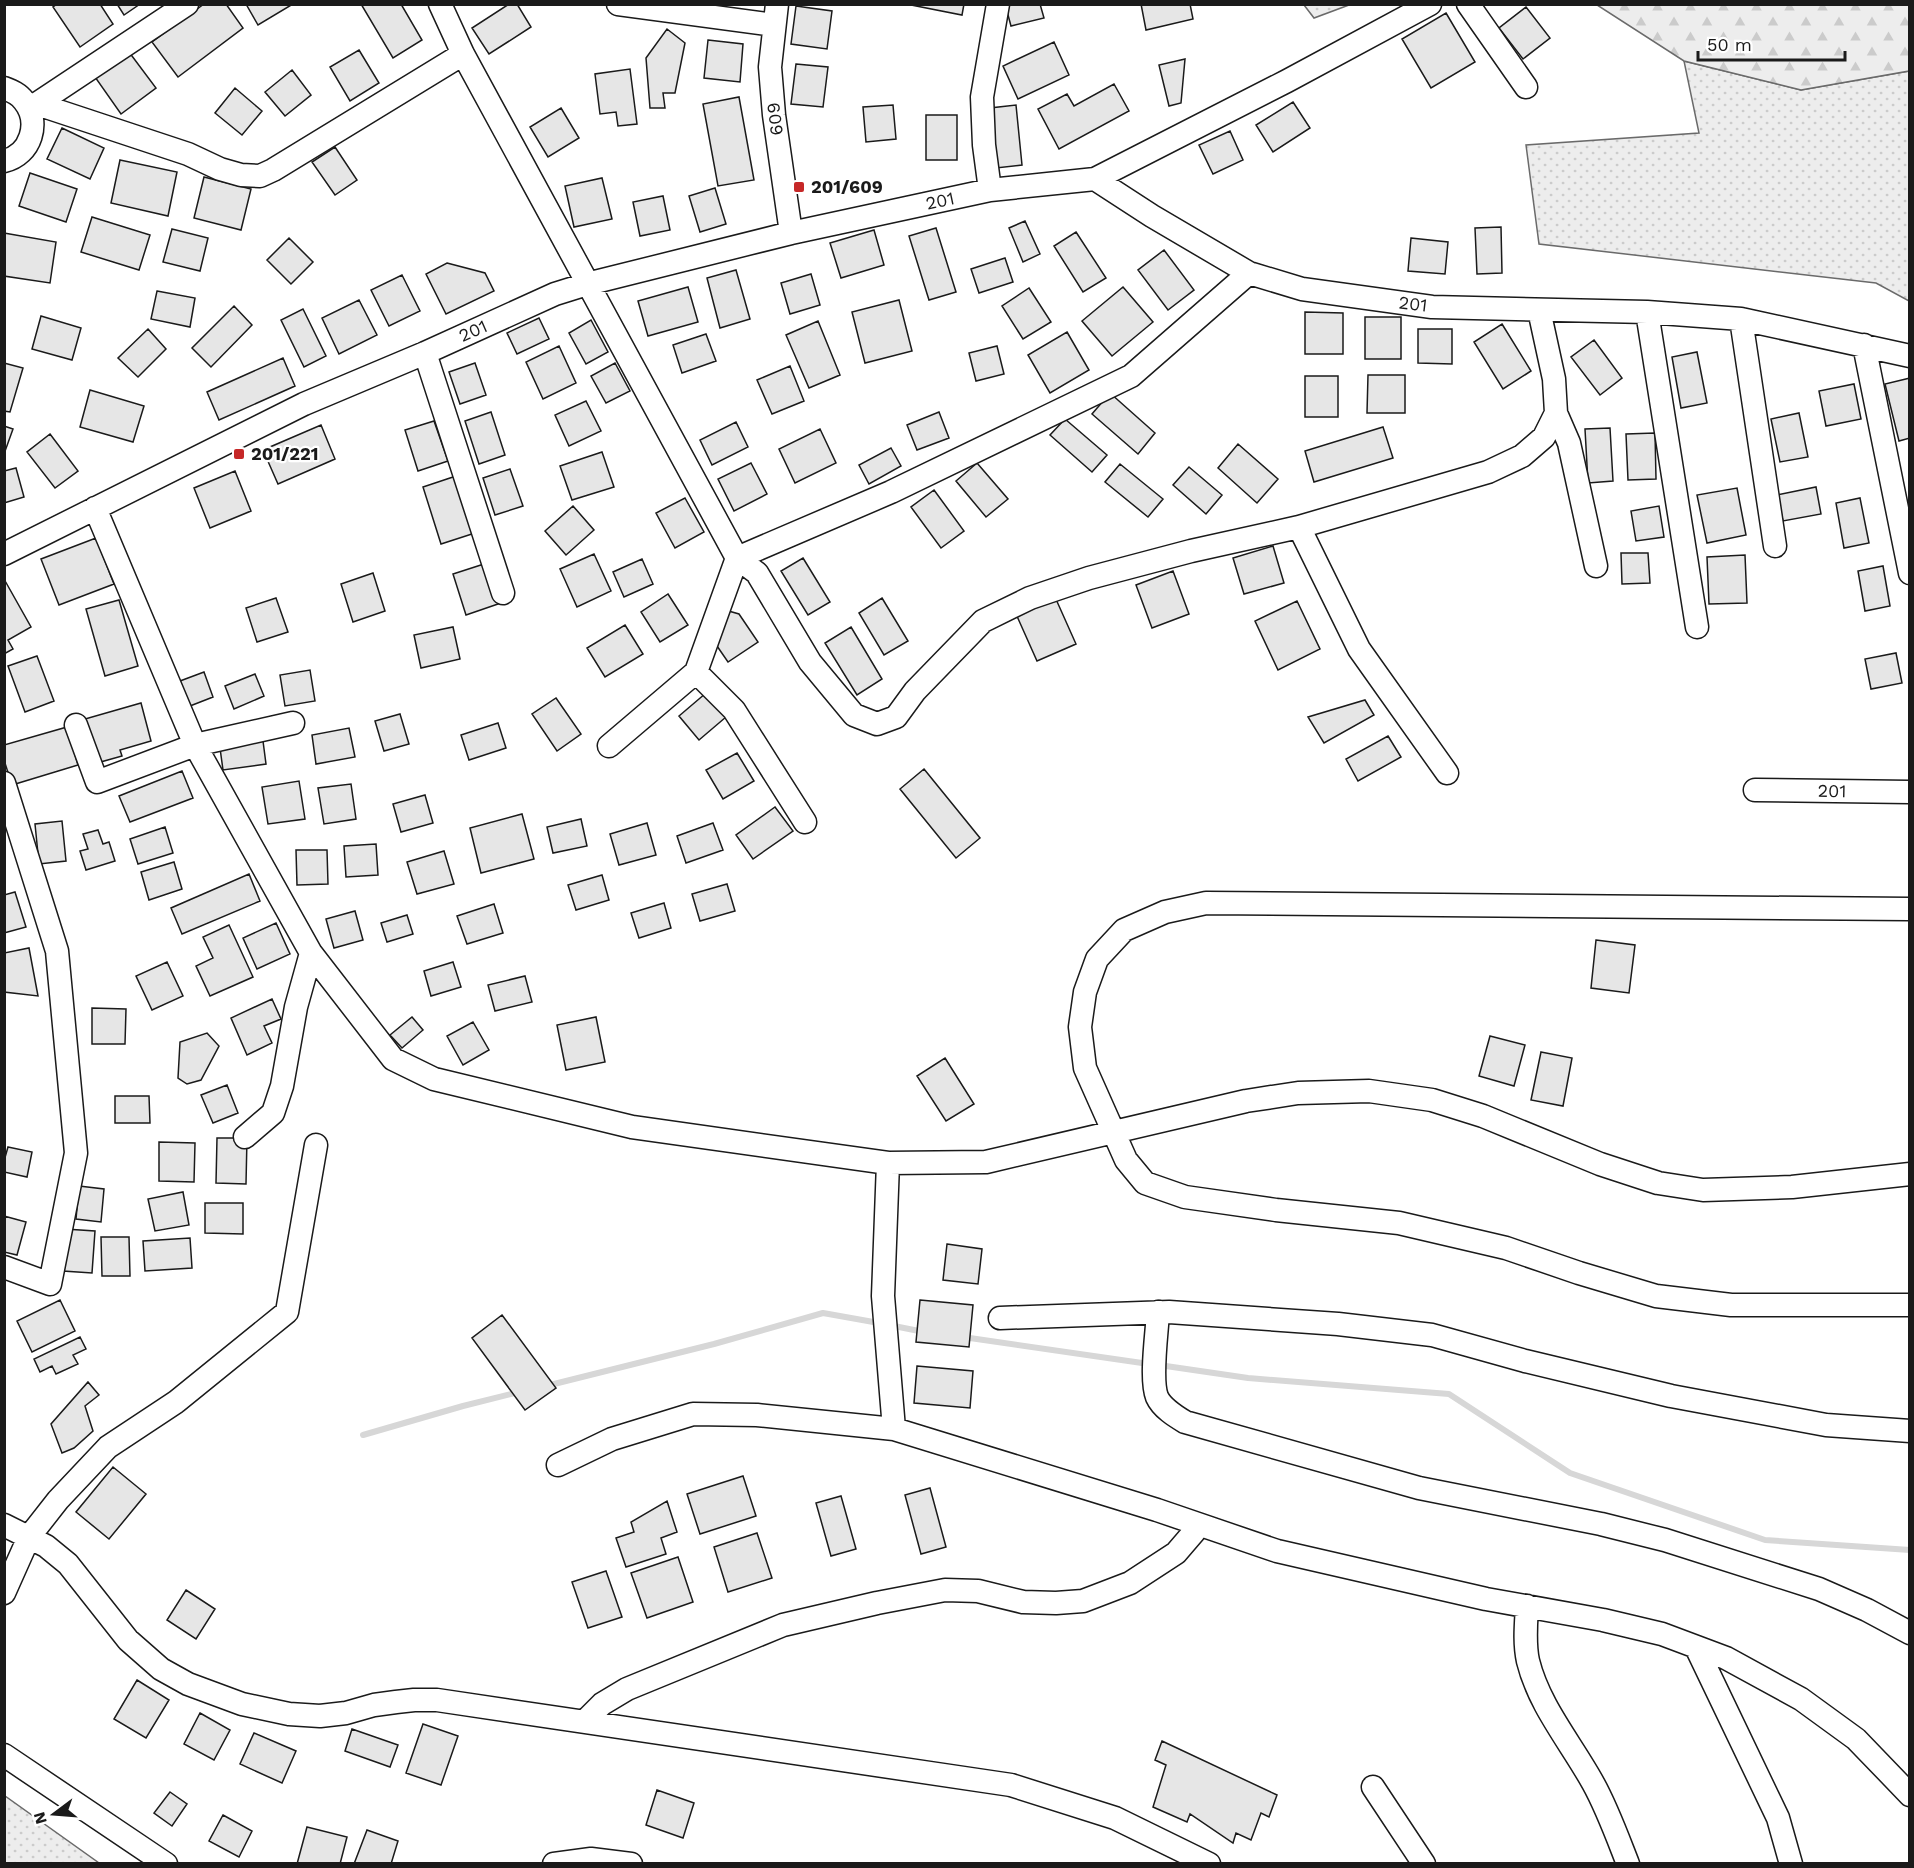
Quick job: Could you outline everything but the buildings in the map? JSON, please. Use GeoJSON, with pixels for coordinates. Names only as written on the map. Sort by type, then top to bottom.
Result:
{"type":"FeatureCollection","features":[{"type":"Feature","properties":{"kind":"street"},"geometry":{"type":"LineString","coordinates":[[33,106],[187,4]]}},
{"type":"Feature","properties":{"kind":"street"},"geometry":{"type":"LineString","coordinates":[[440,4],[463,54],[737,558],[758,573],[810,662],[854,715],[877,724],[896,717],[915,691],[983,621],[1021,603],[1089,578],[1191,551],[1299,527],[1488,472],[1522,456],[1544,437],[1556,413]]}},
{"type":"Feature","properties":{"kind":"street"},"geometry":{"type":"LineString","coordinates":[[618,4],[775,15]]}},
{"type":"Feature","properties":{"kind":"street"},"geometry":{"type":"LineString","coordinates":[[990,190],[984,145],[982,97],[998,4]]}},
{"type":"Feature","properties":{"kind":"street"},"geometry":{"type":"LineString","coordinates":[[1095,179],[1287,81],[1430,4]]}},
{"type":"Feature","properties":{"kind":"street"},"geometry":{"type":"LineString","coordinates":[[1468,4],[1526,87]]}},
{"type":"Feature","properties":{"kind":"street","name":"609"},"geometry":{"type":"LineString","coordinates":[[775,15],[770,67],[774,115],[791,233]]}},
{"type":"Feature","properties":{"kind":"street"},"geometry":{"type":"LineString","coordinates":[[4,88],[15,92],[33,106],[188,154],[220,169],[241,175],[260,176],[463,54]]}},
{"type":"Feature","properties":{"kind":"street"},"geometry":{"type":"LineString","coordinates":[[4,161],[21,153],[28,144],[33,132],[33,106]]}},
{"type":"Feature","properties":{"kind":"street","name":"201"},"geometry":{"type":"LineString","coordinates":[[4,554],[304,404],[425,353],[555,294],[791,233],[990,190],[1095,179],[1152,216],[1249,273],[1302,289],[1432,307],[1647,312],[1741,319],[1910,356]]}},
{"type":"Feature","properties":{"kind":"street"},"geometry":{"type":"LineString","coordinates":[[609,746],[696,672],[737,558],[891,492],[1131,376],[1249,273]]}},
{"type":"Feature","properties":{"kind":"street"},"geometry":{"type":"LineString","coordinates":[[1539,310],[1554,379],[1556,413],[1569,443],[1596,566]]}},
{"type":"Feature","properties":{"kind":"street"},"geometry":{"type":"LineString","coordinates":[[1647,312],[1697,627]]}},
{"type":"Feature","properties":{"kind":"street"},"geometry":{"type":"LineString","coordinates":[[1741,319],[1774,546]]}},
{"type":"Feature","properties":{"kind":"street"},"geometry":{"type":"LineString","coordinates":[[1864,345],[1910,573]]}},
{"type":"Feature","properties":{"kind":"street"},"geometry":{"type":"LineString","coordinates":[[425,353],[503,593]]}},
{"type":"Feature","properties":{"kind":"street"},"geometry":{"type":"LineString","coordinates":[[95,508],[195,745],[310,953],[393,1059],[434,1079],[632,1127],[888,1163],[986,1162],[1246,1101],[1298,1093],[1369,1091],[1432,1100],[1483,1116],[1600,1164],[1658,1183],[1703,1190],[1770,1188],[1910,1174]]}},
{"type":"Feature","properties":{"kind":"street"},"geometry":{"type":"LineString","coordinates":[[1299,527],[1359,649],[1447,772]]}},
{"type":"Feature","properties":{"kind":"street"},"geometry":{"type":"LineString","coordinates":[[696,672],[734,710],[805,822]]}},
{"type":"Feature","properties":{"kind":"street"},"geometry":{"type":"LineString","coordinates":[[76,725],[97,782],[195,745],[293,723]]}},
{"type":"Feature","properties":{"kind":"street"},"geometry":{"type":"LineString","coordinates":[[4,783],[57,951],[76,1153],[50,1284],[4,1267]]}},
{"type":"Feature","properties":{"kind":"street","name":"201"},"geometry":{"type":"LineString","coordinates":[[1755,790],[1910,792]]}},
{"type":"Feature","properties":{"kind":"street"},"geometry":{"type":"LineString","coordinates":[[1910,909],[1206,903],[1165,912],[1124,930],[1097,959],[1085,992],[1080,1027],[1085,1068],[1126,1160],[1144,1184],[1185,1197],[1276,1210],[1399,1223],[1506,1248],[1656,1296],[1731,1305],[1910,1305]]}},
{"type":"Feature","properties":{"kind":"street"},"geometry":{"type":"LineString","coordinates":[[244,1137],[273,1113],[282,1086],[296,1006],[310,953]]}},
{"type":"Feature","properties":{"kind":"street"},"geometry":{"type":"LineString","coordinates":[[4,1593],[29,1538],[58,1500],[108,1447],[176,1402],[287,1312],[316,1145]]}},
{"type":"Feature","properties":{"kind":"street"},"geometry":{"type":"LineString","coordinates":[[888,1163],[883,1296],[894,1429]]}},
{"type":"Feature","properties":{"kind":"street"},"geometry":{"type":"LineString","coordinates":[[1000,1318],[1158,1312],[1338,1324],[1432,1335],[1525,1361],[1671,1396],[1826,1425],[1910,1431]]}},
{"type":"Feature","properties":{"kind":"street"},"geometry":{"type":"LineString","coordinates":[[1158,1312],[1155,1380],[1158,1398],[1168,1411],[1185,1422],[1419,1488],[1601,1524],[1665,1540],[1819,1589],[1910,1632]]}},
{"type":"Feature","properties":{"kind":"street"},"geometry":{"type":"LineString","coordinates":[[558,1465],[612,1439],[693,1414],[757,1415],[894,1429],[1277,1551],[1486,1599],[1603,1620],[1662,1634],[1726,1658],[1801,1699],[1856,1739],[1910,1795]]}},
{"type":"Feature","properties":{"kind":"street"},"geometry":{"type":"LineString","coordinates":[[585,1721],[602,1704],[637,1684],[783,1625],[877,1602],[945,1590],[978,1591],[1023,1602],[1083,1601],[1130,1583],[1176,1553],[1194,1532],[1197,1524]]}},
{"type":"Feature","properties":{"kind":"street"},"geometry":{"type":"LineString","coordinates":[[4,1525],[46,1546],[68,1564],[128,1640],[161,1669],[188,1684],[242,1704],[290,1714],[320,1716],[396,1702],[437,1700],[1011,1785],[1115,1818],[1209,1863]]}},
{"type":"Feature","properties":{"kind":"street"},"geometry":{"type":"LineString","coordinates":[[1527,1606],[1525,1637],[1528,1661],[1538,1689],[1550,1714],[1594,1785],[1628,1863]]}},
{"type":"Feature","properties":{"kind":"street"},"geometry":{"type":"LineString","coordinates":[[1696,1647],[1778,1818],[1791,1863]]}},
{"type":"Feature","properties":{"kind":"street"},"geometry":{"type":"LineString","coordinates":[[4,1755],[166,1863]]}},
{"type":"Feature","properties":{"kind":"street"},"geometry":{"type":"LineString","coordinates":[[1373,1787],[1424,1863]]}},
{"type":"Feature","properties":{"kind":"street"},"geometry":{"type":"LineString","coordinates":[[554,1863],[591,1859],[631,1863]]}},
{"type":"Feature","properties":{"kind":"green space"},"geometry":{"type":"Polygon","coordinates":[[[1304,5],[1349,5],[1314,18],[1304,5]]]}},
{"type":"Feature","properties":{"kind":"green space"},"geometry":{"type":"Polygon","coordinates":[[[1597,5],[1909,5],[1909,71],[1801,90],[1684,61],[1597,5]]]}},
{"type":"Feature","properties":{"kind":"green space"},"geometry":{"type":"Polygon","coordinates":[[[1684,61],[1801,90],[1909,71],[1909,301],[1876,283],[1539,244],[1526,145],[1699,133],[1684,61]]]}},
{"type":"Feature","properties":{"kind":"green space"},"geometry":{"type":"Polygon","coordinates":[[[5,1796],[99,1863],[5,1863],[5,1796]]]}},
{"type":"Feature","properties":{"kind":"waterway"},"geometry":{"type":"LineString","coordinates":[[546,1386],[714,1344],[823,1313],[879,1323]]}},
{"type":"Feature","properties":{"kind":"waterway"},"geometry":{"type":"LineString","coordinates":[[889,1325],[924,1332]]}},
{"type":"Feature","properties":{"kind":"waterway"},"geometry":{"type":"LineString","coordinates":[[963,1337],[1149,1364]]}},
{"type":"Feature","properties":{"kind":"waterway"},"geometry":{"type":"LineString","coordinates":[[1159,1365],[1248,1378],[1449,1394],[1570,1473],[1765,1540],[1910,1550]]}},
{"type":"Feature","properties":{"kind":"waterway"},"geometry":{"type":"LineString","coordinates":[[363,1435],[519,1392]]}},
{"type":"Feature","properties":{"kind":"place","name":"201/609"},"geometry":{"type":"Point","coordinates":[799,187]}},
{"type":"Feature","properties":{"kind":"place","name":"201/221"},"geometry":{"type":"Point","coordinates":[239,454]}}]}
